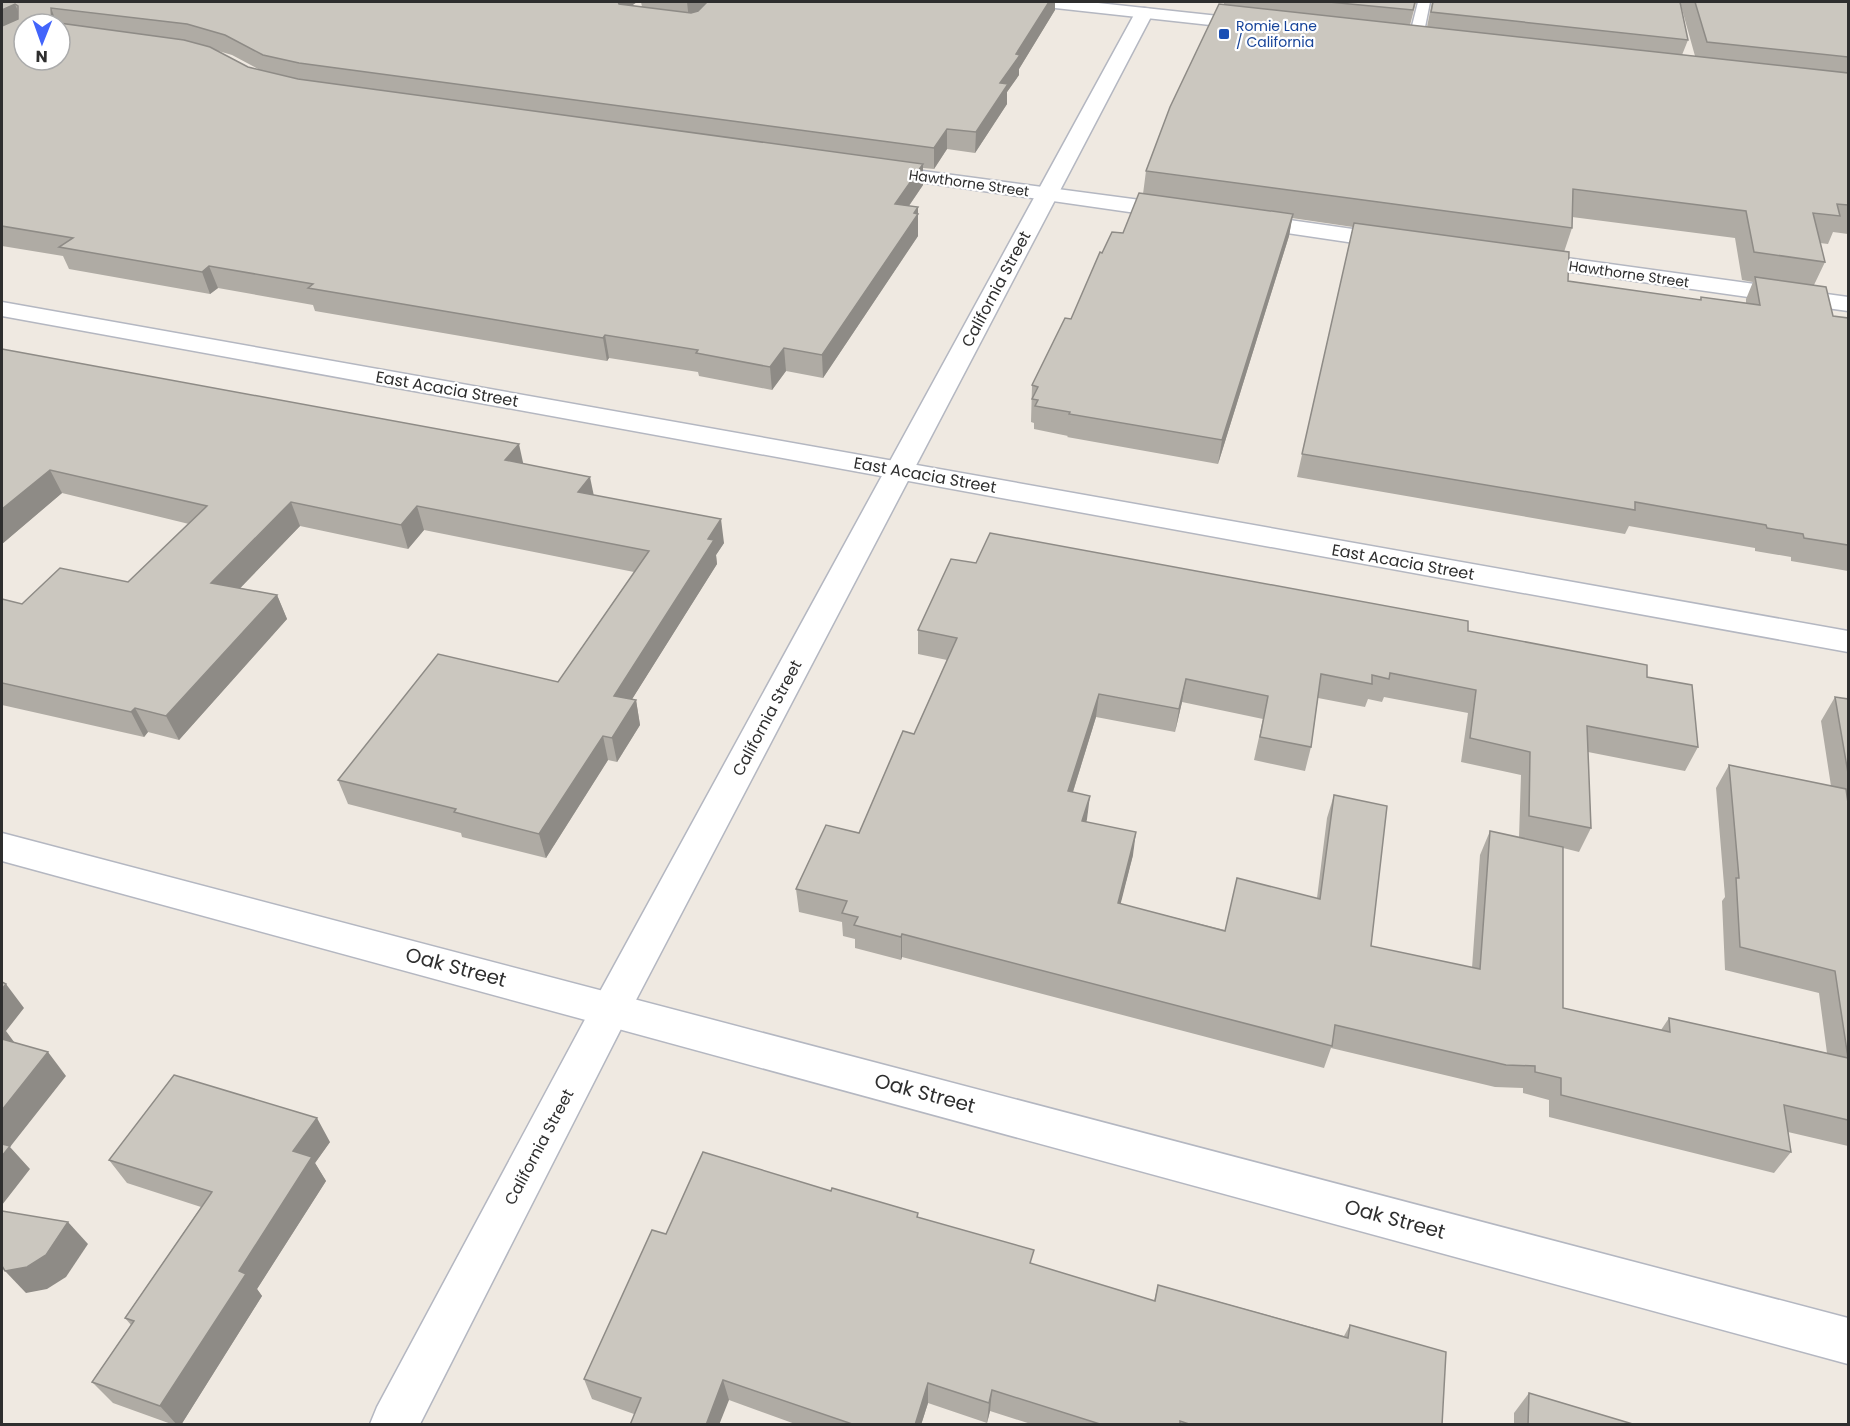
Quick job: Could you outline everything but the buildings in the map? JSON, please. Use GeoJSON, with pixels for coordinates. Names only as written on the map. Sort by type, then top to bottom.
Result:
{"type":"FeatureCollection","features":[{"type":"Feature","properties":{"kind":"street"},"geometry":{"type":"LineString","coordinates":[[1046,2],[1274,27]]}},
{"type":"Feature","properties":{"kind":"street","name":"California Street"},"geometry":{"type":"LineString","coordinates":[[394,1425],[611,1009],[1144,13]]}},
{"type":"Feature","properties":{"kind":"street"},"geometry":{"type":"LineString","coordinates":[[1392,40],[1438,45]]}},
{"type":"Feature","properties":{"kind":"street","name":"Hawthorne Street"},"geometry":{"type":"LineString","coordinates":[[858,168],[1202,215]]}},
{"type":"Feature","properties":{"kind":"street"},"geometry":{"type":"LineString","coordinates":[[1225,218],[1413,244]]}},
{"type":"Feature","properties":{"kind":"street","name":"Hawthorne Street"},"geometry":{"type":"LineString","coordinates":[[1507,257],[1848,304]]}},
{"type":"Feature","properties":{"kind":"street","name":"East Acacia Street"},"geometry":{"type":"LineString","coordinates":[[2,309],[1848,642]]}},
{"type":"Feature","properties":{"kind":"street","name":"Oak Street"},"geometry":{"type":"LineString","coordinates":[[2,847],[1848,1341]]}},
{"type":"Feature","properties":{"kind":"lane"},"geometry":{"type":"LineString","coordinates":[[1415,42],[1424,2]]}},
{"type":"Feature","properties":{"kind":"place","name":"Romie Lane / California"},"geometry":{"type":"Point","coordinates":[1224,34]}}]}
